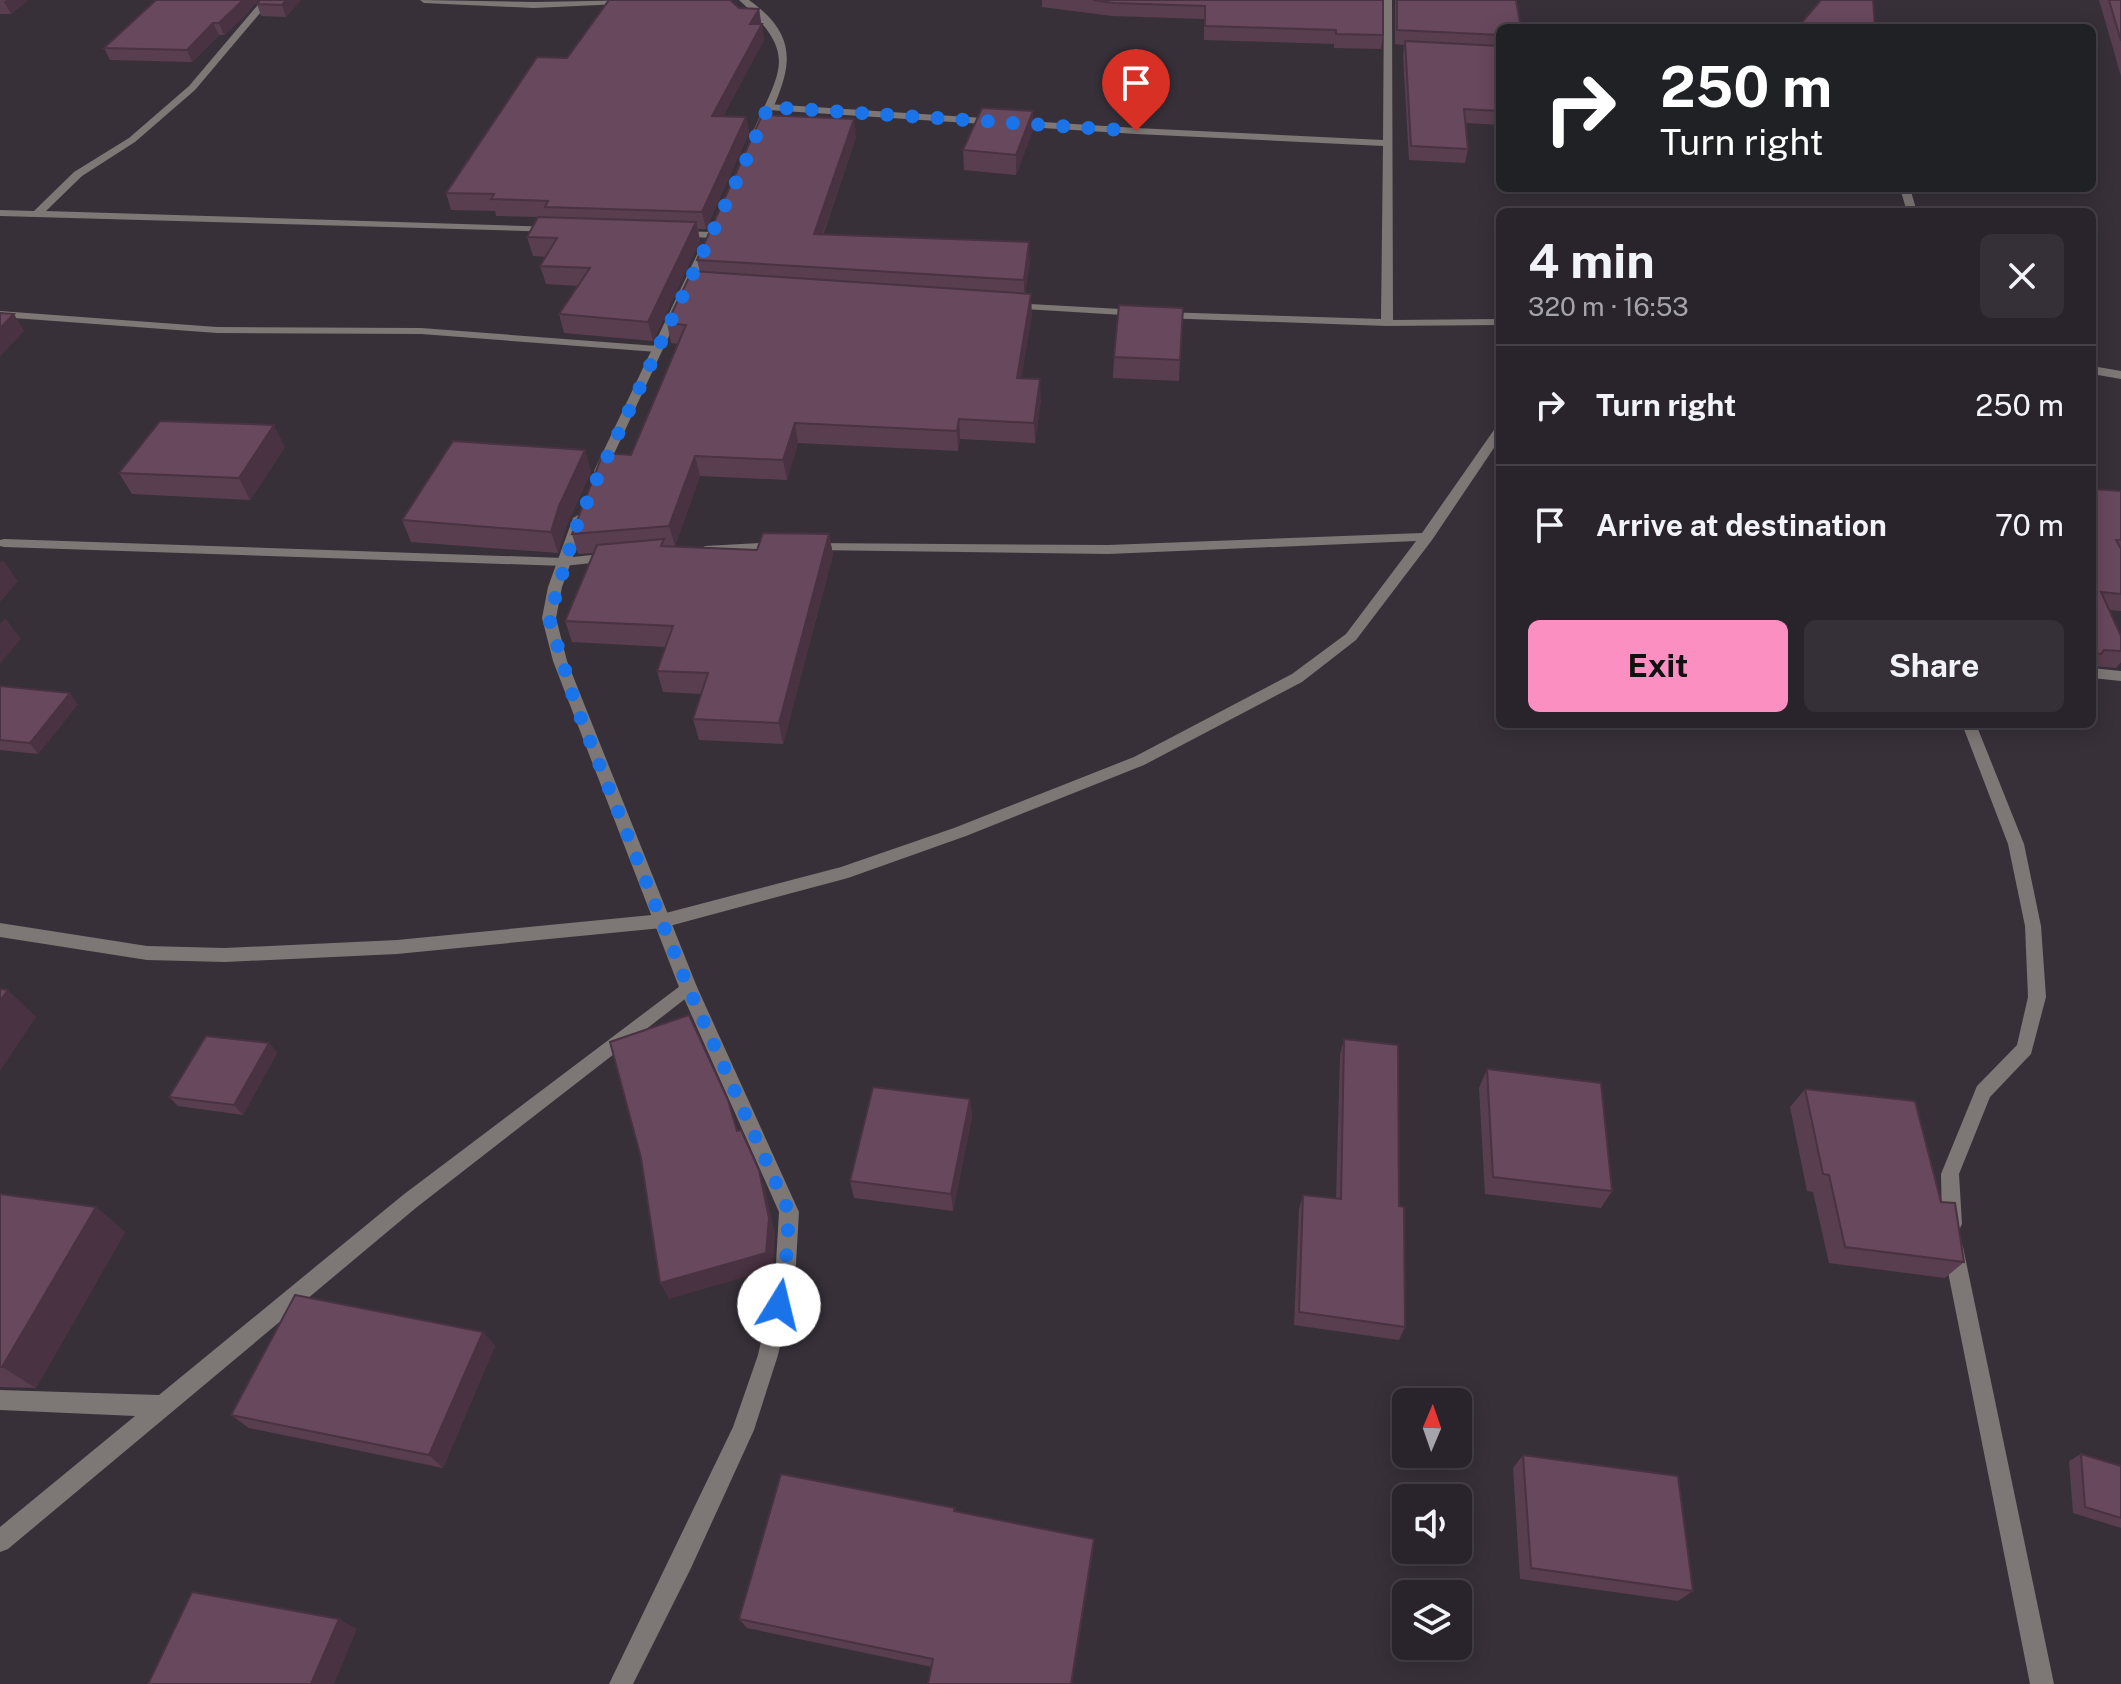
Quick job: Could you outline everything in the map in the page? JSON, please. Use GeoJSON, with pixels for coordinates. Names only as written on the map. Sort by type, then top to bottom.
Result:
{"type":"FeatureCollection","features":[{"type":"Feature","properties":{"kind":"street"},"geometry":{"type":"LineString","coordinates":[[37,214],[78,174],[132,140],[192,88],[267,0]]}},
{"type":"Feature","properties":{"kind":"street"},"geometry":{"type":"LineString","coordinates":[[424,0],[534,5],[642,0]]}},
{"type":"Feature","properties":{"kind":"street"},"geometry":{"type":"LineString","coordinates":[[743,0],[759,10],[782,49],[783,70],[750,150]]}},
{"type":"Feature","properties":{"kind":"street"},"geometry":{"type":"LineString","coordinates":[[1387,323],[1388,0]]}},
{"type":"Feature","properties":{"kind":"street"},"geometry":{"type":"LineString","coordinates":[[1388,49],[1402,49]]}},
{"type":"Feature","properties":{"kind":"street"},"geometry":{"type":"LineString","coordinates":[[768,107],[1136,131],[1386,143]]}},
{"type":"Feature","properties":{"kind":"street"},"geometry":{"type":"LineString","coordinates":[[0,213],[568,230]]}},
{"type":"Feature","properties":{"kind":"street"},"geometry":{"type":"LineString","coordinates":[[621,1684],[743,1430],[768,1355],[785,1280],[789,1212],[688,987],[560,661],[549,618],[564,562],[588,498],[657,349],[696,285],[715,228],[664,233]]}},
{"type":"Feature","properties":{"kind":"street"},"geometry":{"type":"LineString","coordinates":[[997,305],[1387,323],[1496,322]]}},
{"type":"Feature","properties":{"kind":"street"},"geometry":{"type":"LineString","coordinates":[[0,314],[217,330],[421,331],[657,349]]}},
{"type":"Feature","properties":{"kind":"street"},"geometry":{"type":"LineString","coordinates":[[2096,371],[2121,375]]}},
{"type":"Feature","properties":{"kind":"street"},"geometry":{"type":"LineString","coordinates":[[0,930],[147,953],[225,955],[397,947],[662,921],[842,873],[960,832],[1139,761],[1297,678],[1351,637],[1427,537],[1496,436]]}},
{"type":"Feature","properties":{"kind":"street"},"geometry":{"type":"LineString","coordinates":[[686,551],[832,545],[1062,550],[1318,538],[1427,537]]}},
{"type":"Feature","properties":{"kind":"street"},"geometry":{"type":"LineString","coordinates":[[4,543],[564,562],[624,556]]}},
{"type":"Feature","properties":{"kind":"street"},"geometry":{"type":"LineString","coordinates":[[2096,673],[2121,676]]}},
{"type":"Feature","properties":{"kind":"street"},"geometry":{"type":"LineString","coordinates":[[1971,728],[2016,844],[2033,926],[2037,997],[2025,1049],[1983,1092],[1950,1174],[1953,1252],[2042,1684]]}},
{"type":"Feature","properties":{"kind":"street"},"geometry":{"type":"LineString","coordinates":[[0,1541],[410,1201],[688,987]]}},
{"type":"Feature","properties":{"kind":"street"},"geometry":{"type":"LineString","coordinates":[[0,1400],[162,1406]]}},
{"type":"Feature","properties":{"kind":"building"},"geometry":{"type":"Polygon","coordinates":[[[156,0],[243,0],[219,23],[213,23],[187,50],[104,48],[156,0]]]}},
{"type":"Feature","properties":{"kind":"building"},"geometry":{"type":"Polygon","coordinates":[[[260,0],[286,0],[282,5],[257,4],[260,0]]]}},
{"type":"Feature","properties":{"kind":"building"},"geometry":{"type":"Polygon","coordinates":[[[609,0],[730,0],[739,8],[759,9],[750,24],[762,24],[712,116],[746,117],[702,212],[545,207],[548,201],[491,199],[494,194],[446,193],[537,57],[567,58],[609,0]]]}},
{"type":"Feature","properties":{"kind":"building"},"geometry":{"type":"Polygon","coordinates":[[[1093,0],[1383,0],[1383,35],[1336,34],[1336,30],[1205,26],[1205,6],[1093,0]]]}},
{"type":"Feature","properties":{"kind":"building"},"geometry":{"type":"Polygon","coordinates":[[[1397,0],[1516,0],[1520,24],[1496,24],[1496,35],[1397,30],[1397,0]]]}},
{"type":"Feature","properties":{"kind":"building"},"geometry":{"type":"Polygon","coordinates":[[[1821,0],[1873,0],[1875,24],[1800,24],[1821,0]]]}},
{"type":"Feature","properties":{"kind":"building"},"geometry":{"type":"Polygon","coordinates":[[[2109,0],[2121,0],[2121,41],[2109,0]]]}},
{"type":"Feature","properties":{"kind":"building"},"geometry":{"type":"Polygon","coordinates":[[[1405,41],[1496,46],[1496,111],[1464,109],[1468,149],[1411,146],[1405,41]]]}},
{"type":"Feature","properties":{"kind":"building"},"geometry":{"type":"Polygon","coordinates":[[[982,108],[1033,111],[1016,155],[963,150],[982,108]]]}},
{"type":"Feature","properties":{"kind":"building"},"geometry":{"type":"Polygon","coordinates":[[[762,115],[854,119],[814,234],[1029,242],[1024,280],[697,260],[762,115]]]}},
{"type":"Feature","properties":{"kind":"building"},"geometry":{"type":"Polygon","coordinates":[[[538,217],[696,222],[648,322],[559,314],[590,268],[540,266],[557,238],[527,237],[538,217]]]}},
{"type":"Feature","properties":{"kind":"building"},"geometry":{"type":"Polygon","coordinates":[[[692,271],[1031,294],[1017,378],[1040,379],[1034,423],[959,419],[957,431],[795,423],[783,460],[695,456],[669,526],[572,534],[603,453],[631,455],[686,325],[667,323],[692,271]]]}},
{"type":"Feature","properties":{"kind":"building"},"geometry":{"type":"Polygon","coordinates":[[[1119,305],[1183,308],[1180,360],[1114,357],[1119,305]]]}},
{"type":"Feature","properties":{"kind":"building"},"geometry":{"type":"Polygon","coordinates":[[[0,313],[14,314],[0,328],[0,313]]]}},
{"type":"Feature","properties":{"kind":"building"},"geometry":{"type":"Polygon","coordinates":[[[160,421],[274,425],[239,478],[119,473],[160,421]]]}},
{"type":"Feature","properties":{"kind":"building"},"geometry":{"type":"Polygon","coordinates":[[[453,441],[585,450],[559,506],[551,532],[402,520],[453,441]]]}},
{"type":"Feature","properties":{"kind":"building"},"geometry":{"type":"Polygon","coordinates":[[[2096,489],[2121,491],[2121,540],[2116,540],[2121,549],[2121,594],[2101,592],[2121,636],[2121,651],[2104,650],[2101,654],[2096,653],[2096,489]]]}},
{"type":"Feature","properties":{"kind":"building"},"geometry":{"type":"Polygon","coordinates":[[[763,533],[829,534],[779,723],[693,719],[708,673],[657,671],[673,626],[565,621],[597,545],[664,539],[661,546],[757,550],[763,533]]]}},
{"type":"Feature","properties":{"kind":"building"},"geometry":{"type":"Polygon","coordinates":[[[0,686],[70,693],[30,743],[0,740],[0,686]]]}},
{"type":"Feature","properties":{"kind":"building"},"geometry":{"type":"Polygon","coordinates":[[[0,989],[8,990],[0,1001],[0,989]]]}},
{"type":"Feature","properties":{"kind":"building"},"geometry":{"type":"Polygon","coordinates":[[[689,1015],[728,1100],[737,1131],[741,1130],[759,1170],[769,1218],[766,1253],[660,1283],[641,1158],[610,1042],[689,1015]]]}},
{"type":"Feature","properties":{"kind":"building"},"geometry":{"type":"Polygon","coordinates":[[[206,1036],[269,1043],[234,1105],[169,1097],[206,1036]]]}},
{"type":"Feature","properties":{"kind":"building"},"geometry":{"type":"Polygon","coordinates":[[[1344,1039],[1398,1045],[1399,1206],[1404,1207],[1405,1327],[1299,1312],[1303,1195],[1341,1199],[1344,1039]]]}},
{"type":"Feature","properties":{"kind":"building"},"geometry":{"type":"Polygon","coordinates":[[[1487,1069],[1601,1083],[1612,1191],[1493,1177],[1487,1069]]]}},
{"type":"Feature","properties":{"kind":"building"},"geometry":{"type":"Polygon","coordinates":[[[873,1087],[970,1099],[951,1194],[850,1181],[873,1087]]]}},
{"type":"Feature","properties":{"kind":"building"},"geometry":{"type":"Polygon","coordinates":[[[1805,1089],[1915,1101],[1941,1202],[1955,1203],[1964,1262],[1845,1247],[1829,1175],[1823,1174],[1805,1089]]]}},
{"type":"Feature","properties":{"kind":"building"},"geometry":{"type":"Polygon","coordinates":[[[0,1194],[96,1207],[2,1367],[0,1367],[0,1194]]]}},
{"type":"Feature","properties":{"kind":"building"},"geometry":{"type":"Polygon","coordinates":[[[295,1295],[483,1332],[429,1455],[231,1415],[295,1295]]]}},
{"type":"Feature","properties":{"kind":"building"},"geometry":{"type":"Polygon","coordinates":[[[2081,1454],[2121,1466],[2121,1518],[2085,1507],[2081,1454]]]}},
{"type":"Feature","properties":{"kind":"building"},"geometry":{"type":"Polygon","coordinates":[[[1523,1455],[1678,1476],[1693,1591],[1531,1568],[1523,1455]]]}},
{"type":"Feature","properties":{"kind":"building"},"geometry":{"type":"Polygon","coordinates":[[[781,1474],[1094,1539],[1071,1684],[928,1684],[933,1659],[739,1619],[781,1474]]]}},
{"type":"Feature","properties":{"kind":"building"},"geometry":{"type":"Polygon","coordinates":[[[192,1592],[339,1619],[311,1684],[148,1684],[192,1592]]]}},
{"type":"Feature","properties":{"kind":"route"},"geometry":{"type":"LineString","coordinates":[[779,1305],[785,1280],[789,1212],[688,987],[576,706],[549,618],[555,587],[596,481],[744,165],[768,107],[1136,131]]}}]}
